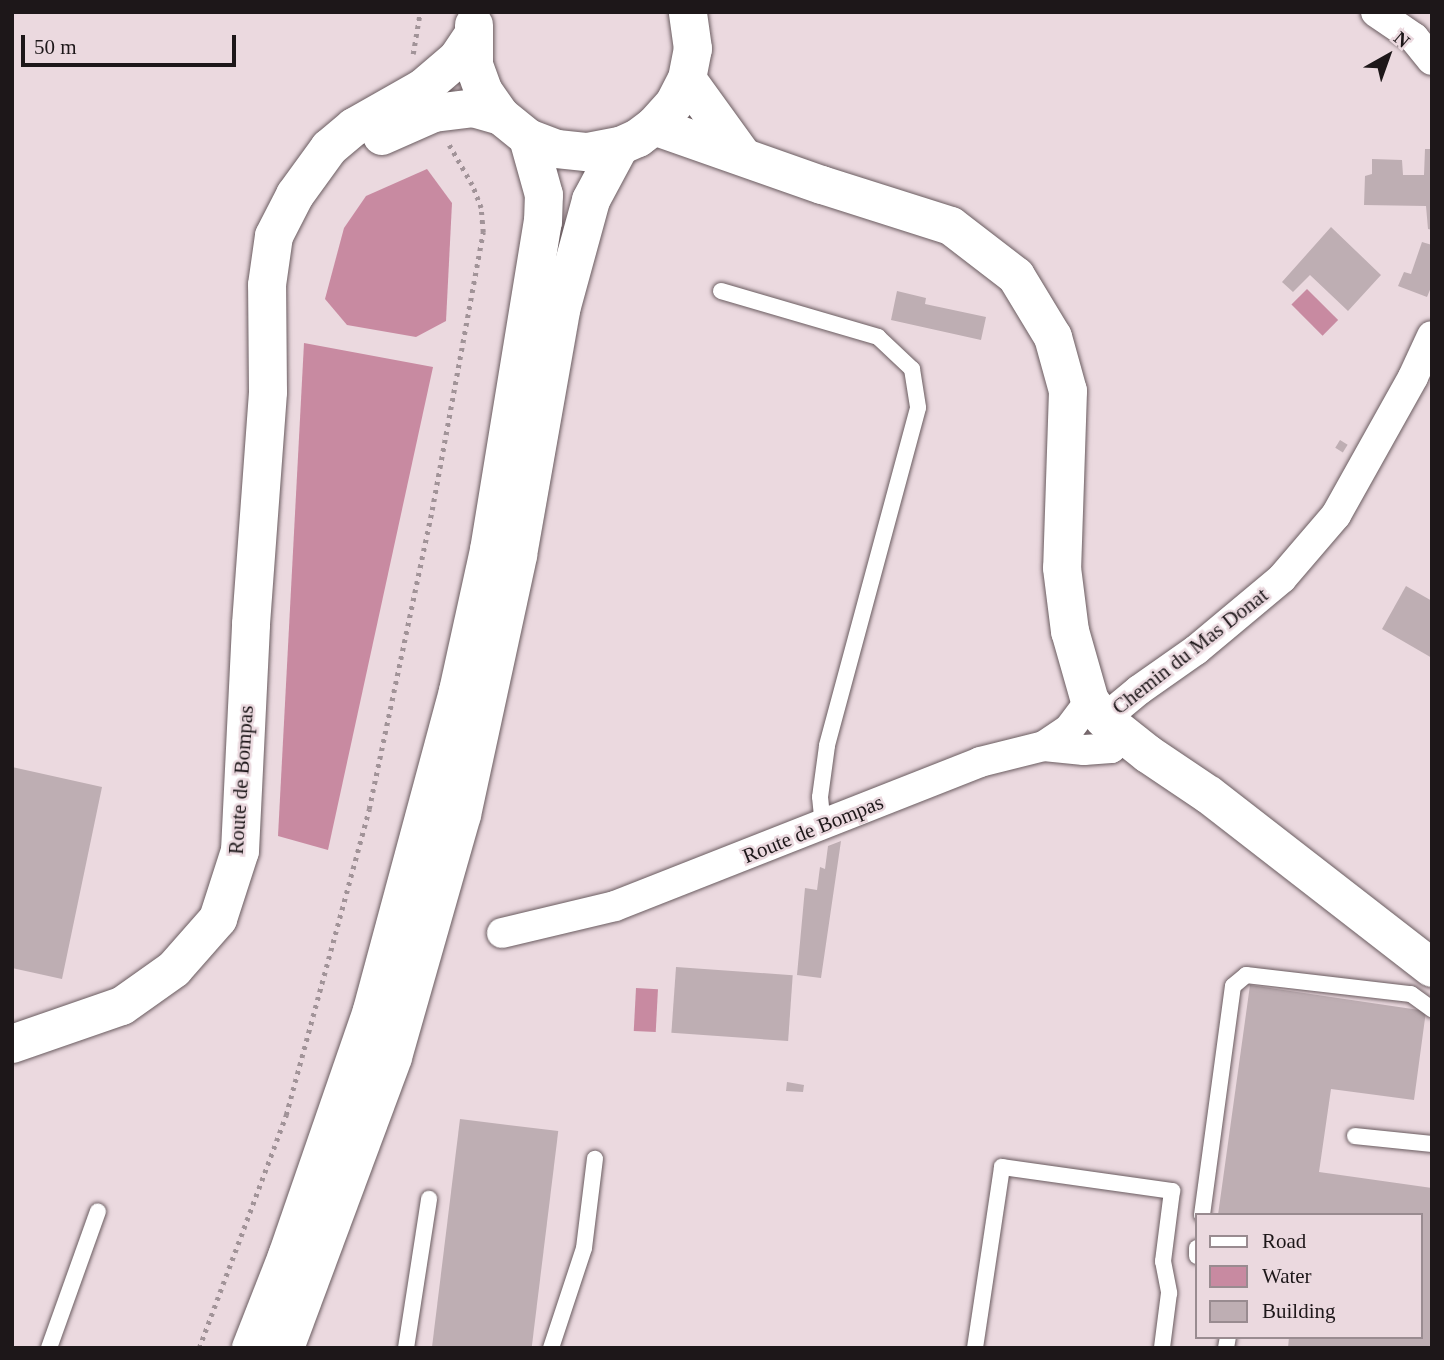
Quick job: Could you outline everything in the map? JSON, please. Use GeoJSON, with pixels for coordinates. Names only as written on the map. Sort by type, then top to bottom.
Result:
{"type":"FeatureCollection","features":[{"type":"Feature","properties":{"kind":"main road"},"geometry":{"type":"LineString","coordinates":[[285,1348],[393,1057],[462,815],[519,555],[561,310],[591,200],[620,146],[654,126],[674,104],[687,79],[693,49],[691,15]]}},
{"type":"Feature","properties":{"kind":"main road"},"geometry":{"type":"LineString","coordinates":[[251,1348],[287,1256],[372,1010],[461,678],[489,550],[543,222],[544,195],[514,127],[484,92],[474,65],[474,25]]}},
{"type":"Feature","properties":{"kind":"main road","name":"Route de Bompas"},"geometry":{"type":"LineString","coordinates":[[12,1044],[122,1006],[174,969],[218,919],[240,851],[251,624],[268,392],[267,285],[274,236],[295,194],[330,148],[354,127],[423,88],[457,59],[474,25]]}},
{"type":"Feature","properties":{"kind":"main road"},"geometry":{"type":"LineString","coordinates":[[687,79],[741,154]]}},
{"type":"Feature","properties":{"kind":"main road","name":"Route de Bompas"},"geometry":{"type":"LineString","coordinates":[[268,392],[287,280],[296,243],[314,201],[343,164],[382,136],[434,113],[472,108],[557,149],[589,152],[620,146]]}},
{"type":"Feature","properties":{"kind":"main road"},"geometry":{"type":"LineString","coordinates":[[654,126],[741,154],[822,185],[951,226],[1016,276],[1054,337],[1068,391],[1062,568],[1070,631],[1106,718],[1343,896],[1432,968]]}},
{"type":"Feature","properties":{"kind":"street"},"geometry":{"type":"LineString","coordinates":[[1376,12],[1414,38],[1432,60]]}},
{"type":"Feature","properties":{"kind":"street","name":"Chemin du Mas Donat"},"geometry":{"type":"LineString","coordinates":[[1106,718],[1139,690],[1196,650],[1291,567],[1336,514],[1413,377],[1432,336]]}},
{"type":"Feature","properties":{"kind":"street"},"geometry":{"type":"LineString","coordinates":[[1106,718],[1111,748],[1084,750],[1044,746],[1069,729],[1106,718]]}},
{"type":"Feature","properties":{"kind":"street","name":"Route de Bompas"},"geometry":{"type":"LineString","coordinates":[[502,933],[615,905],[980,762],[1044,746]]}},
{"type":"Feature","properties":{"kind":"lane"},"geometry":{"type":"LineString","coordinates":[[722,291],[878,337],[912,369],[918,408],[827,746],[820,797],[823,824]]}},
{"type":"Feature","properties":{"kind":"lane"},"geometry":{"type":"LineString","coordinates":[[1202,1213],[1233,986],[1246,975],[1260,976],[1411,995],[1432,1009]]}},
{"type":"Feature","properties":{"kind":"lane"},"geometry":{"type":"LineString","coordinates":[[1355,1136],[1432,1144]]}},
{"type":"Feature","properties":{"kind":"lane"},"geometry":{"type":"LineString","coordinates":[[551,1348],[584,1248],[596,1159]]}},
{"type":"Feature","properties":{"kind":"lane"},"geometry":{"type":"LineString","coordinates":[[975,1348],[1002,1167],[1172,1191],[1163,1261],[1169,1293],[1162,1348]]}},
{"type":"Feature","properties":{"kind":"lane"},"geometry":{"type":"LineString","coordinates":[[406,1348],[429,1199]]}},
{"type":"Feature","properties":{"kind":"lane"},"geometry":{"type":"LineString","coordinates":[[49,1348],[98,1211]]}},
{"type":"Feature","properties":{"kind":"path"},"geometry":{"type":"LineString","coordinates":[[199,1348],[286,1115],[369,809],[432,510],[483,232],[481,208],[472,185],[434,113]]}},
{"type":"Feature","properties":{"kind":"water"},"geometry":{"type":"Polygon","coordinates":[[[427,169],[452,203],[446,321],[416,337],[347,325],[325,299],[344,228],[366,196],[427,169]]]}},
{"type":"Feature","properties":{"kind":"water"},"geometry":{"type":"Polygon","coordinates":[[[1307,289],[1338,320],[1323,336],[1291,305],[1307,289]]]}},
{"type":"Feature","properties":{"kind":"water"},"geometry":{"type":"Polygon","coordinates":[[[304,343],[433,367],[328,850],[278,836],[304,343]]]}},
{"type":"Feature","properties":{"kind":"water"},"geometry":{"type":"Polygon","coordinates":[[[636,988],[658,989],[656,1032],[634,1031],[636,988]]]}},
{"type":"Feature","properties":{"kind":"building"},"geometry":{"type":"Polygon","coordinates":[[[1425,149],[1432,149],[1432,230],[1428,229],[1426,206],[1364,205],[1365,176],[1372,174],[1372,159],[1402,160],[1403,175],[1424,175],[1425,149]]]}},
{"type":"Feature","properties":{"kind":"building"},"geometry":{"type":"Polygon","coordinates":[[[1331,227],[1381,275],[1348,311],[1310,275],[1293,292],[1282,282],[1331,227]]]}},
{"type":"Feature","properties":{"kind":"building"},"geometry":{"type":"Polygon","coordinates":[[[1422,242],[1432,245],[1432,285],[1427,297],[1398,286],[1404,272],[1411,274],[1422,242]]]}},
{"type":"Feature","properties":{"kind":"building"},"geometry":{"type":"Polygon","coordinates":[[[897,291],[926,298],[925,304],[986,317],[981,340],[891,320],[897,291]]]}},
{"type":"Feature","properties":{"kind":"building"},"geometry":{"type":"Polygon","coordinates":[[[1340,440],[1348,445],[1343,452],[1335,448],[1340,440]]]}},
{"type":"Feature","properties":{"kind":"building"},"geometry":{"type":"Polygon","coordinates":[[[1406,586],[1432,601],[1432,658],[1382,629],[1406,586]]]}},
{"type":"Feature","properties":{"kind":"building"},"geometry":{"type":"Polygon","coordinates":[[[12,767],[102,787],[62,979],[12,968],[12,767]]]}},
{"type":"Feature","properties":{"kind":"building"},"geometry":{"type":"Polygon","coordinates":[[[841,841],[821,978],[797,975],[805,888],[817,890],[820,867],[825,869],[828,846],[841,841]]]}},
{"type":"Feature","properties":{"kind":"building"},"geometry":{"type":"Polygon","coordinates":[[[676,967],[793,975],[788,1041],[671,1033],[676,967]]]}},
{"type":"Feature","properties":{"kind":"building"},"geometry":{"type":"Polygon","coordinates":[[[1250,985],[1426,1011],[1414,1100],[1331,1089],[1319,1172],[1432,1188],[1432,1348],[1288,1348],[1289,1339],[1423,1339],[1423,1213],[1218,1213],[1250,985]]]}},
{"type":"Feature","properties":{"kind":"building"},"geometry":{"type":"Polygon","coordinates":[[[787,1082],[804,1085],[803,1092],[786,1091],[787,1082]]]}},
{"type":"Feature","properties":{"kind":"building"},"geometry":{"type":"Polygon","coordinates":[[[460,1119],[558,1131],[532,1348],[432,1348],[460,1119]]]}}]}
